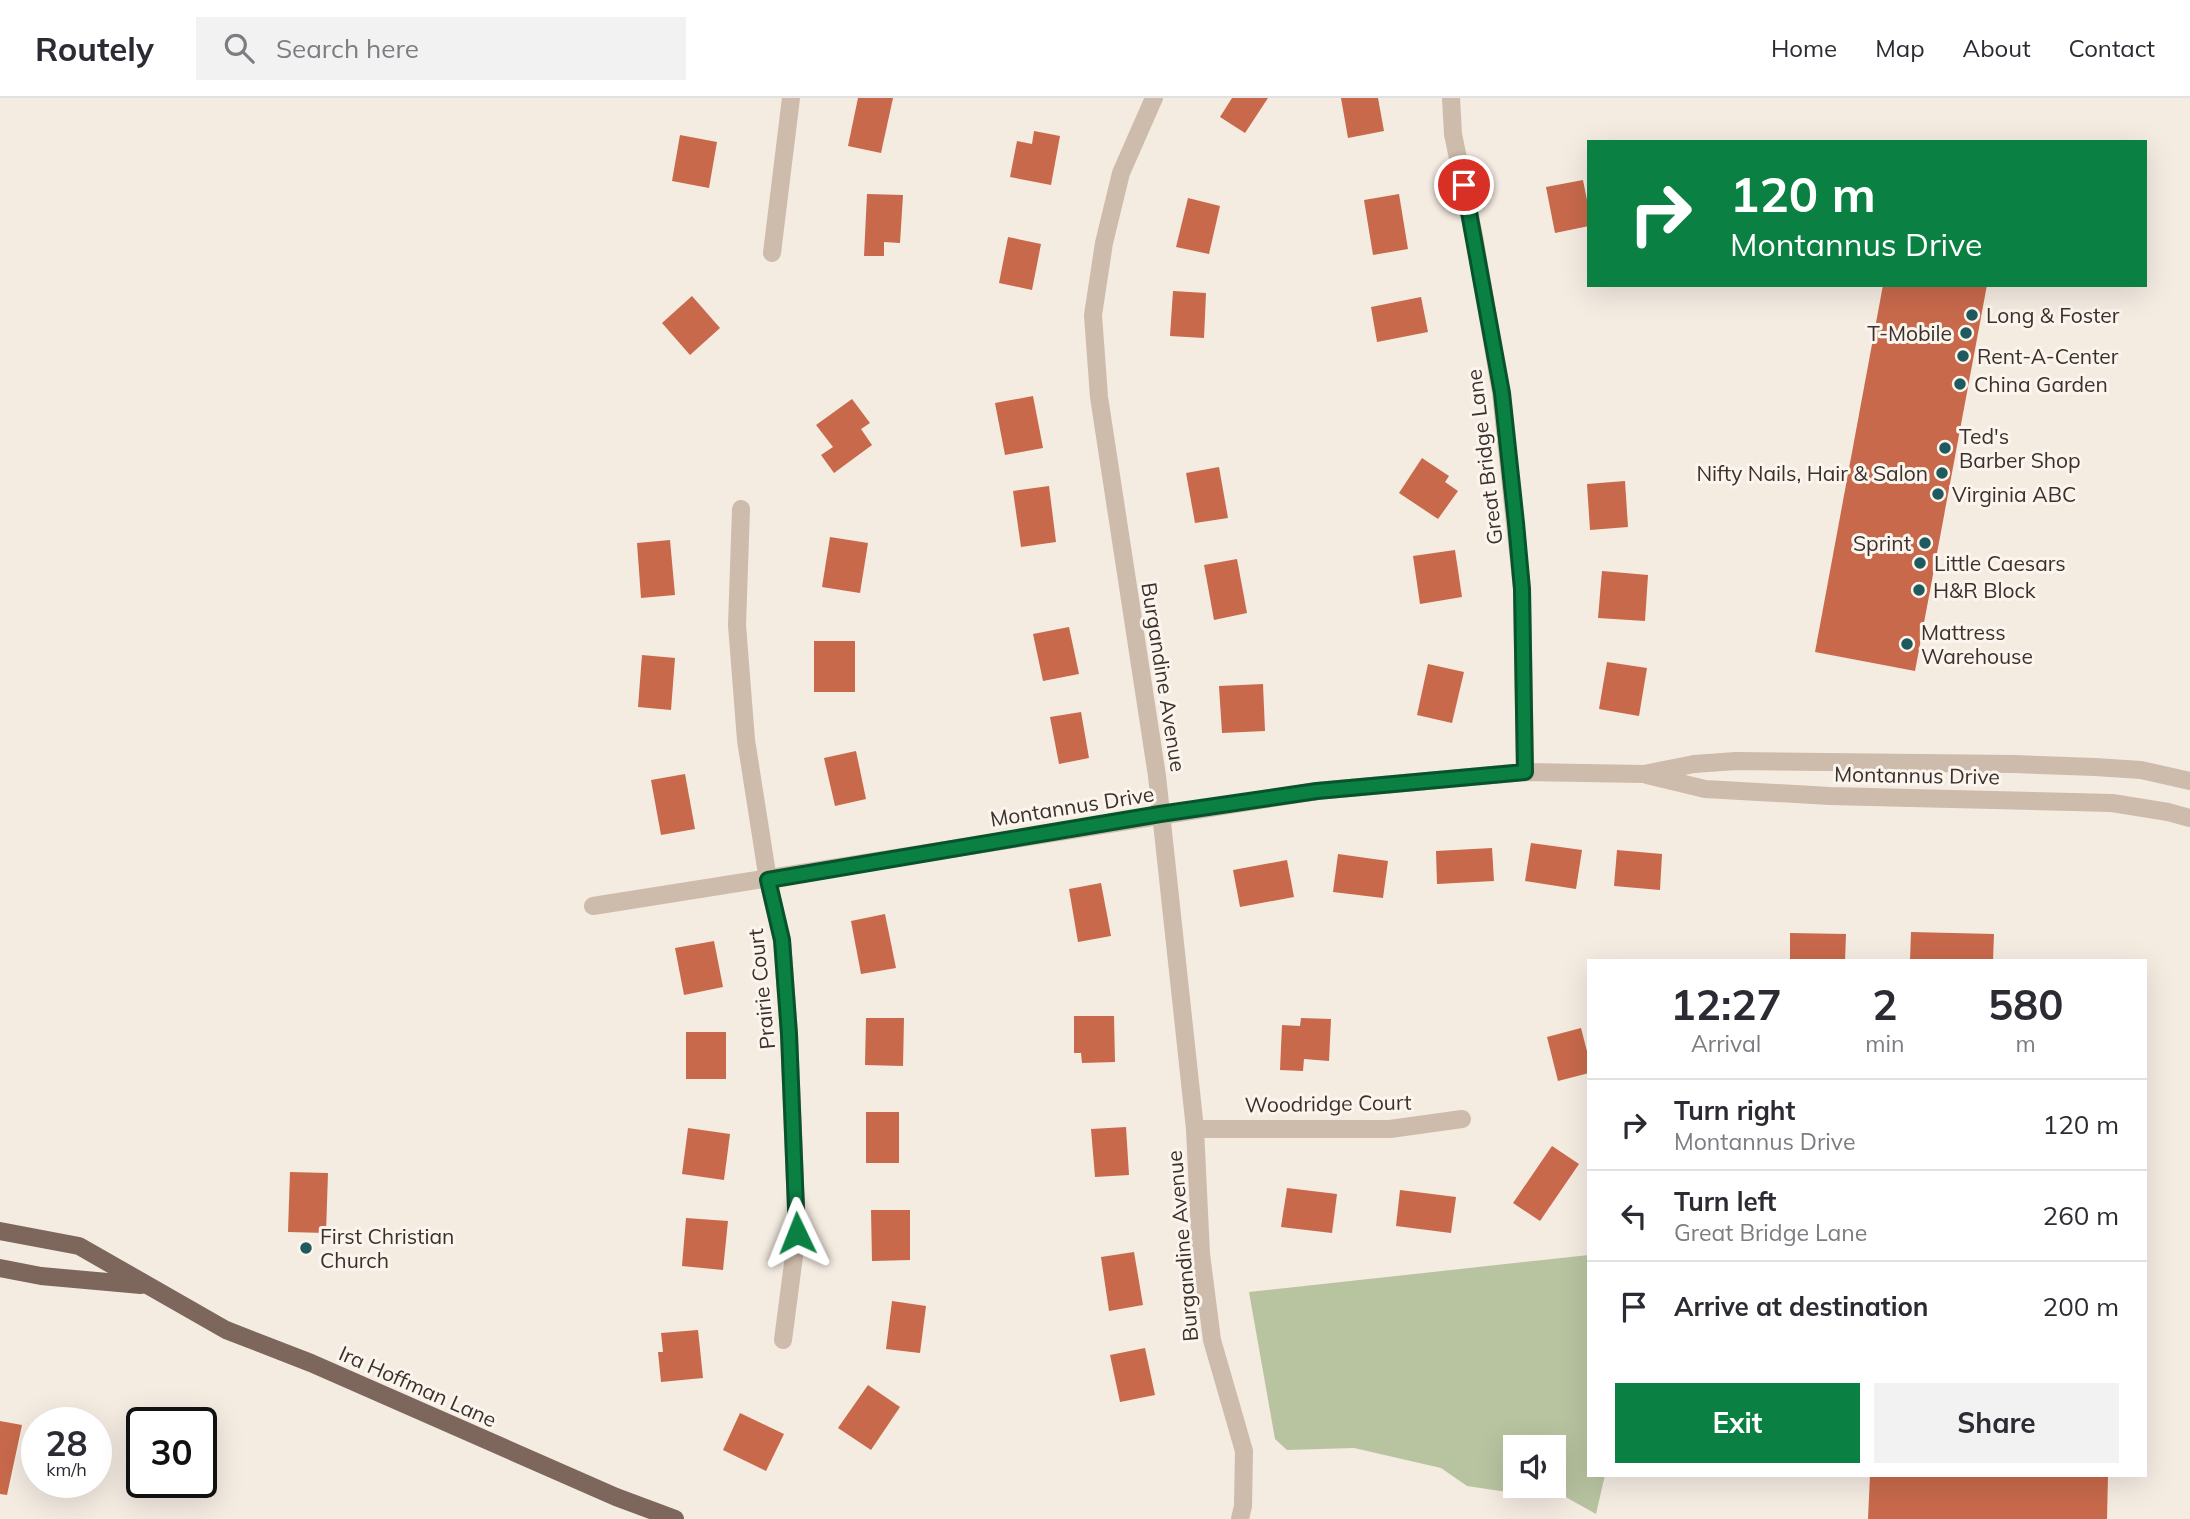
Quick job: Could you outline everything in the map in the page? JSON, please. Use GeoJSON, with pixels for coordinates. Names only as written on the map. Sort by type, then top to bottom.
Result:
{"type":"FeatureCollection","features":[{"type":"Feature","properties":{"kind":"main road","name":"Ira Hoffman Lane"},"geometry":{"type":"LineString","coordinates":[[0,1231],[79,1246],[226,1330],[312,1363],[616,1497],[675,1519]]}},
{"type":"Feature","properties":{"kind":"main road","name":"Ira Hoffman Lane"},"geometry":{"type":"LineString","coordinates":[[0,1268],[41,1276],[148,1286]]}},
{"type":"Feature","properties":{"kind":"street"},"geometry":{"type":"LineString","coordinates":[[772,253],[791,98]]}},
{"type":"Feature","properties":{"kind":"street","name":"Burgandine Avenue"},"geometry":{"type":"LineString","coordinates":[[1154,98],[1121,173],[1104,243],[1093,314],[1098,397],[1157,776],[1195,1129],[1201,1254],[1212,1340],[1244,1451],[1243,1506],[1240,1519]]}},
{"type":"Feature","properties":{"kind":"street","name":"Great Bridge Lane"},"geometry":{"type":"LineString","coordinates":[[1451,98],[1453,134],[1502,393],[1522,589],[1525,772]]}},
{"type":"Feature","properties":{"kind":"street","name":"Prairie Court"},"geometry":{"type":"LineString","coordinates":[[741,509],[737,625],[747,740],[768,880],[782,940],[789,1034],[797,1233],[783,1340]]}},
{"type":"Feature","properties":{"kind":"street","name":"Montannus Drive"},"geometry":{"type":"LineString","coordinates":[[593,906],[1317,791],[1525,772],[1644,774],[1709,762],[1794,761],[2095,767],[2141,770],[2190,781]]}},
{"type":"Feature","properties":{"kind":"street","name":"Montannus Drive"},"geometry":{"type":"LineString","coordinates":[[1644,774],[1704,789],[1830,796],[2112,803],[2190,818]]}},
{"type":"Feature","properties":{"kind":"street","name":"Woodridge Court"},"geometry":{"type":"LineString","coordinates":[[1195,1129],[1390,1129],[1462,1119]]}},
{"type":"Feature","properties":{"kind":"green space"},"geometry":{"type":"Polygon","coordinates":[[[1587,1255],[1587,1477],[1605,1477],[1596,1514],[1566,1497],[1566,1435],[1503,1435],[1503,1491],[1467,1486],[1441,1468],[1354,1448],[1287,1450],[1275,1439],[1249,1292],[1587,1255]]]}},
{"type":"Feature","properties":{"kind":"building"},"geometry":{"type":"Polygon","coordinates":[[[858,98],[893,98],[881,153],[848,146],[858,98]]]}},
{"type":"Feature","properties":{"kind":"building"},"geometry":{"type":"Polygon","coordinates":[[[1232,98],[1268,98],[1245,133],[1220,117],[1232,98]]]}},
{"type":"Feature","properties":{"kind":"building"},"geometry":{"type":"Polygon","coordinates":[[[1341,98],[1378,98],[1384,131],[1348,138],[1341,98]]]}},
{"type":"Feature","properties":{"kind":"building"},"geometry":{"type":"Polygon","coordinates":[[[1034,131],[1060,136],[1051,185],[1010,177],[1017,141],[1032,144],[1034,131]]]}},
{"type":"Feature","properties":{"kind":"building"},"geometry":{"type":"Polygon","coordinates":[[[680,135],[717,142],[709,188],[672,181],[680,135]]]}},
{"type":"Feature","properties":{"kind":"building"},"geometry":{"type":"Polygon","coordinates":[[[1583,180],[1587,200],[1587,226],[1555,233],[1546,187],[1583,180]]]}},
{"type":"Feature","properties":{"kind":"building"},"geometry":{"type":"Polygon","coordinates":[[[867,194],[903,195],[900,243],[884,242],[884,256],[864,256],[867,194]]]}},
{"type":"Feature","properties":{"kind":"building"},"geometry":{"type":"Polygon","coordinates":[[[1399,194],[1408,249],[1373,255],[1364,200],[1399,194]]]}},
{"type":"Feature","properties":{"kind":"building"},"geometry":{"type":"Polygon","coordinates":[[[1188,198],[1220,206],[1209,254],[1176,247],[1188,198]]]}},
{"type":"Feature","properties":{"kind":"building"},"geometry":{"type":"Polygon","coordinates":[[[1008,237],[1041,244],[1032,290],[999,283],[1008,237]]]}},
{"type":"Feature","properties":{"kind":"building"},"geometry":{"type":"Polygon","coordinates":[[[1883,287],[1987,287],[1915,671],[1815,652],[1883,287]]]}},
{"type":"Feature","properties":{"kind":"building"},"geometry":{"type":"Polygon","coordinates":[[[1173,291],[1206,293],[1204,338],[1170,336],[1173,291]]]}},
{"type":"Feature","properties":{"kind":"building"},"geometry":{"type":"Polygon","coordinates":[[[692,296],[720,328],[690,355],[662,323],[692,296]]]}},
{"type":"Feature","properties":{"kind":"building"},"geometry":{"type":"Polygon","coordinates":[[[1421,297],[1428,332],[1377,342],[1371,307],[1421,297]]]}},
{"type":"Feature","properties":{"kind":"building"},"geometry":{"type":"Polygon","coordinates":[[[1033,396],[1043,448],[1005,455],[995,403],[1033,396]]]}},
{"type":"Feature","properties":{"kind":"building"},"geometry":{"type":"Polygon","coordinates":[[[852,399],[870,423],[861,429],[872,445],[834,473],[821,455],[833,447],[816,425],[852,399]]]}},
{"type":"Feature","properties":{"kind":"building"},"geometry":{"type":"Polygon","coordinates":[[[1422,458],[1449,476],[1445,482],[1458,491],[1438,519],[1399,493],[1422,458]]]}},
{"type":"Feature","properties":{"kind":"building"},"geometry":{"type":"Polygon","coordinates":[[[1219,467],[1228,518],[1195,523],[1186,473],[1219,467]]]}},
{"type":"Feature","properties":{"kind":"building"},"geometry":{"type":"Polygon","coordinates":[[[1625,481],[1628,527],[1590,530],[1587,484],[1625,481]]]}},
{"type":"Feature","properties":{"kind":"building"},"geometry":{"type":"Polygon","coordinates":[[[1049,486],[1056,542],[1021,547],[1013,491],[1049,486]]]}},
{"type":"Feature","properties":{"kind":"building"},"geometry":{"type":"Polygon","coordinates":[[[830,537],[868,543],[860,593],[822,587],[830,537]]]}},
{"type":"Feature","properties":{"kind":"building"},"geometry":{"type":"Polygon","coordinates":[[[670,540],[675,595],[641,598],[637,543],[670,540]]]}},
{"type":"Feature","properties":{"kind":"building"},"geometry":{"type":"Polygon","coordinates":[[[1455,550],[1462,597],[1420,604],[1413,556],[1455,550]]]}},
{"type":"Feature","properties":{"kind":"building"},"geometry":{"type":"Polygon","coordinates":[[[1237,559],[1247,613],[1214,620],[1204,565],[1237,559]]]}},
{"type":"Feature","properties":{"kind":"building"},"geometry":{"type":"Polygon","coordinates":[[[1602,571],[1648,575],[1645,621],[1598,618],[1602,571]]]}},
{"type":"Feature","properties":{"kind":"building"},"geometry":{"type":"Polygon","coordinates":[[[1069,627],[1079,674],[1043,681],[1033,634],[1069,627]]]}},
{"type":"Feature","properties":{"kind":"building"},"geometry":{"type":"Polygon","coordinates":[[[814,641],[855,641],[855,692],[814,692],[814,641]]]}},
{"type":"Feature","properties":{"kind":"building"},"geometry":{"type":"Polygon","coordinates":[[[642,655],[675,658],[671,710],[638,707],[642,655]]]}},
{"type":"Feature","properties":{"kind":"building"},"geometry":{"type":"Polygon","coordinates":[[[1607,662],[1647,668],[1639,716],[1599,709],[1607,662]]]}},
{"type":"Feature","properties":{"kind":"building"},"geometry":{"type":"Polygon","coordinates":[[[1428,664],[1464,672],[1452,723],[1417,715],[1428,664]]]}},
{"type":"Feature","properties":{"kind":"building"},"geometry":{"type":"Polygon","coordinates":[[[1263,684],[1265,731],[1222,733],[1219,686],[1263,684]]]}},
{"type":"Feature","properties":{"kind":"building"},"geometry":{"type":"Polygon","coordinates":[[[1081,712],[1089,758],[1059,764],[1050,717],[1081,712]]]}},
{"type":"Feature","properties":{"kind":"building"},"geometry":{"type":"Polygon","coordinates":[[[856,751],[866,799],[835,806],[824,758],[856,751]]]}},
{"type":"Feature","properties":{"kind":"building"},"geometry":{"type":"Polygon","coordinates":[[[685,774],[695,829],[661,835],[651,780],[685,774]]]}},
{"type":"Feature","properties":{"kind":"building"},"geometry":{"type":"Polygon","coordinates":[[[1531,843],[1582,850],[1576,889],[1525,881],[1531,843]]]}},
{"type":"Feature","properties":{"kind":"building"},"geometry":{"type":"Polygon","coordinates":[[[1492,848],[1494,881],[1437,884],[1436,851],[1492,848]]]}},
{"type":"Feature","properties":{"kind":"building"},"geometry":{"type":"Polygon","coordinates":[[[1617,850],[1662,854],[1660,890],[1614,886],[1617,850]]]}},
{"type":"Feature","properties":{"kind":"building"},"geometry":{"type":"Polygon","coordinates":[[[1338,854],[1388,861],[1383,898],[1333,892],[1338,854]]]}},
{"type":"Feature","properties":{"kind":"building"},"geometry":{"type":"Polygon","coordinates":[[[1287,860],[1294,897],[1240,907],[1233,870],[1287,860]]]}},
{"type":"Feature","properties":{"kind":"building"},"geometry":{"type":"Polygon","coordinates":[[[1101,883],[1111,936],[1078,942],[1069,889],[1101,883]]]}},
{"type":"Feature","properties":{"kind":"building"},"geometry":{"type":"Polygon","coordinates":[[[885,914],[896,968],[861,974],[851,921],[885,914]]]}},
{"type":"Feature","properties":{"kind":"building"},"geometry":{"type":"Polygon","coordinates":[[[1911,932],[1994,934],[1993,959],[1910,959],[1911,932]]]}},
{"type":"Feature","properties":{"kind":"building"},"geometry":{"type":"Polygon","coordinates":[[[1790,933],[1846,934],[1845,959],[1790,959],[1790,933]]]}},
{"type":"Feature","properties":{"kind":"building"},"geometry":{"type":"Polygon","coordinates":[[[714,941],[723,987],[684,995],[675,948],[714,941]]]}},
{"type":"Feature","properties":{"kind":"building"},"geometry":{"type":"Polygon","coordinates":[[[1074,1016],[1114,1016],[1115,1062],[1082,1063],[1081,1053],[1074,1053],[1074,1016]]]}},
{"type":"Feature","properties":{"kind":"building"},"geometry":{"type":"Polygon","coordinates":[[[866,1018],[904,1018],[903,1066],[865,1065],[866,1018]]]}},
{"type":"Feature","properties":{"kind":"building"},"geometry":{"type":"Polygon","coordinates":[[[1301,1018],[1331,1019],[1329,1061],[1304,1059],[1303,1071],[1280,1070],[1282,1025],[1300,1026],[1301,1018]]]}},
{"type":"Feature","properties":{"kind":"building"},"geometry":{"type":"Polygon","coordinates":[[[1581,1028],[1587,1051],[1587,1074],[1558,1081],[1547,1037],[1581,1028]]]}},
{"type":"Feature","properties":{"kind":"building"},"geometry":{"type":"Polygon","coordinates":[[[686,1032],[726,1032],[726,1079],[686,1079],[686,1032]]]}},
{"type":"Feature","properties":{"kind":"building"},"geometry":{"type":"Polygon","coordinates":[[[866,1112],[899,1112],[899,1163],[866,1163],[866,1112]]]}},
{"type":"Feature","properties":{"kind":"building"},"geometry":{"type":"Polygon","coordinates":[[[1126,1127],[1129,1175],[1095,1177],[1091,1129],[1126,1127]]]}},
{"type":"Feature","properties":{"kind":"building"},"geometry":{"type":"Polygon","coordinates":[[[688,1128],[730,1134],[724,1180],[682,1174],[688,1128]]]}},
{"type":"Feature","properties":{"kind":"building"},"geometry":{"type":"Polygon","coordinates":[[[1552,1146],[1579,1164],[1540,1221],[1513,1203],[1552,1146]]]}},
{"type":"Feature","properties":{"kind":"building"},"geometry":{"type":"Polygon","coordinates":[[[290,1172],[328,1173],[326,1233],[288,1232],[290,1172]]]}},
{"type":"Feature","properties":{"kind":"building"},"geometry":{"type":"Polygon","coordinates":[[[1287,1188],[1337,1194],[1332,1233],[1281,1227],[1287,1188]]]}},
{"type":"Feature","properties":{"kind":"building"},"geometry":{"type":"Polygon","coordinates":[[[1400,1190],[1456,1197],[1451,1233],[1396,1226],[1400,1190]]]}},
{"type":"Feature","properties":{"kind":"building"},"geometry":{"type":"Polygon","coordinates":[[[871,1210],[910,1210],[910,1260],[872,1261],[871,1210]]]}},
{"type":"Feature","properties":{"kind":"building"},"geometry":{"type":"Polygon","coordinates":[[[686,1218],[728,1221],[723,1270],[682,1266],[686,1218]]]}},
{"type":"Feature","properties":{"kind":"building"},"geometry":{"type":"Polygon","coordinates":[[[1134,1252],[1143,1305],[1109,1311],[1101,1257],[1134,1252]]]}},
{"type":"Feature","properties":{"kind":"building"},"geometry":{"type":"Polygon","coordinates":[[[892,1301],[926,1306],[920,1353],[886,1349],[892,1301]]]}},
{"type":"Feature","properties":{"kind":"building"},"geometry":{"type":"Polygon","coordinates":[[[698,1330],[703,1378],[661,1382],[658,1352],[663,1352],[661,1333],[698,1330]]]}},
{"type":"Feature","properties":{"kind":"building"},"geometry":{"type":"Polygon","coordinates":[[[1145,1348],[1155,1395],[1120,1402],[1110,1355],[1145,1348]]]}},
{"type":"Feature","properties":{"kind":"building"},"geometry":{"type":"Polygon","coordinates":[[[868,1385],[900,1407],[871,1450],[838,1428],[868,1385]]]}},
{"type":"Feature","properties":{"kind":"building"},"geometry":{"type":"Polygon","coordinates":[[[740,1413],[784,1434],[766,1471],[723,1450],[740,1413]]]}},
{"type":"Feature","properties":{"kind":"building"},"geometry":{"type":"Polygon","coordinates":[[[0,1421],[21,1425],[21,1430],[7,1495],[0,1494],[0,1421]]]}},
{"type":"Feature","properties":{"kind":"building"},"geometry":{"type":"Polygon","coordinates":[[[1870,1477],[2108,1477],[2107,1519],[1868,1519],[1870,1477]]]}},
{"type":"Feature","properties":{"kind":"place","name":"Long & Foster"},"geometry":{"type":"Point","coordinates":[1972,315]}},
{"type":"Feature","properties":{"kind":"place","name":"T-Mobile"},"geometry":{"type":"Point","coordinates":[1966,333]}},
{"type":"Feature","properties":{"kind":"place","name":"Rent-A-Center"},"geometry":{"type":"Point","coordinates":[1963,356]}},
{"type":"Feature","properties":{"kind":"place","name":"China Garden"},"geometry":{"type":"Point","coordinates":[1960,384]}},
{"type":"Feature","properties":{"kind":"place","name":"Ted's Barber Shop"},"geometry":{"type":"Point","coordinates":[1945,448]}},
{"type":"Feature","properties":{"kind":"place","name":"Nifty Nails, Hair & Salon"},"geometry":{"type":"Point","coordinates":[1942,473]}},
{"type":"Feature","properties":{"kind":"place","name":"Virginia ABC"},"geometry":{"type":"Point","coordinates":[1938,494]}},
{"type":"Feature","properties":{"kind":"place","name":"Sprint"},"geometry":{"type":"Point","coordinates":[1925,543]}},
{"type":"Feature","properties":{"kind":"place","name":"Little Caesars"},"geometry":{"type":"Point","coordinates":[1920,563]}},
{"type":"Feature","properties":{"kind":"place","name":"H&R Block"},"geometry":{"type":"Point","coordinates":[1919,590]}},
{"type":"Feature","properties":{"kind":"place","name":"Mattress Warehouse"},"geometry":{"type":"Point","coordinates":[1907,644]}},
{"type":"Feature","properties":{"kind":"place","name":"First Christian Church"},"geometry":{"type":"Point","coordinates":[306,1248]}},
{"type":"Feature","properties":{"kind":"route"},"geometry":{"type":"LineString","coordinates":[[797,1233],[789,1034],[782,940],[768,880],[1160,814],[1317,791],[1525,772],[1522,589],[1516,523],[1502,393],[1464,185]]}}]}
